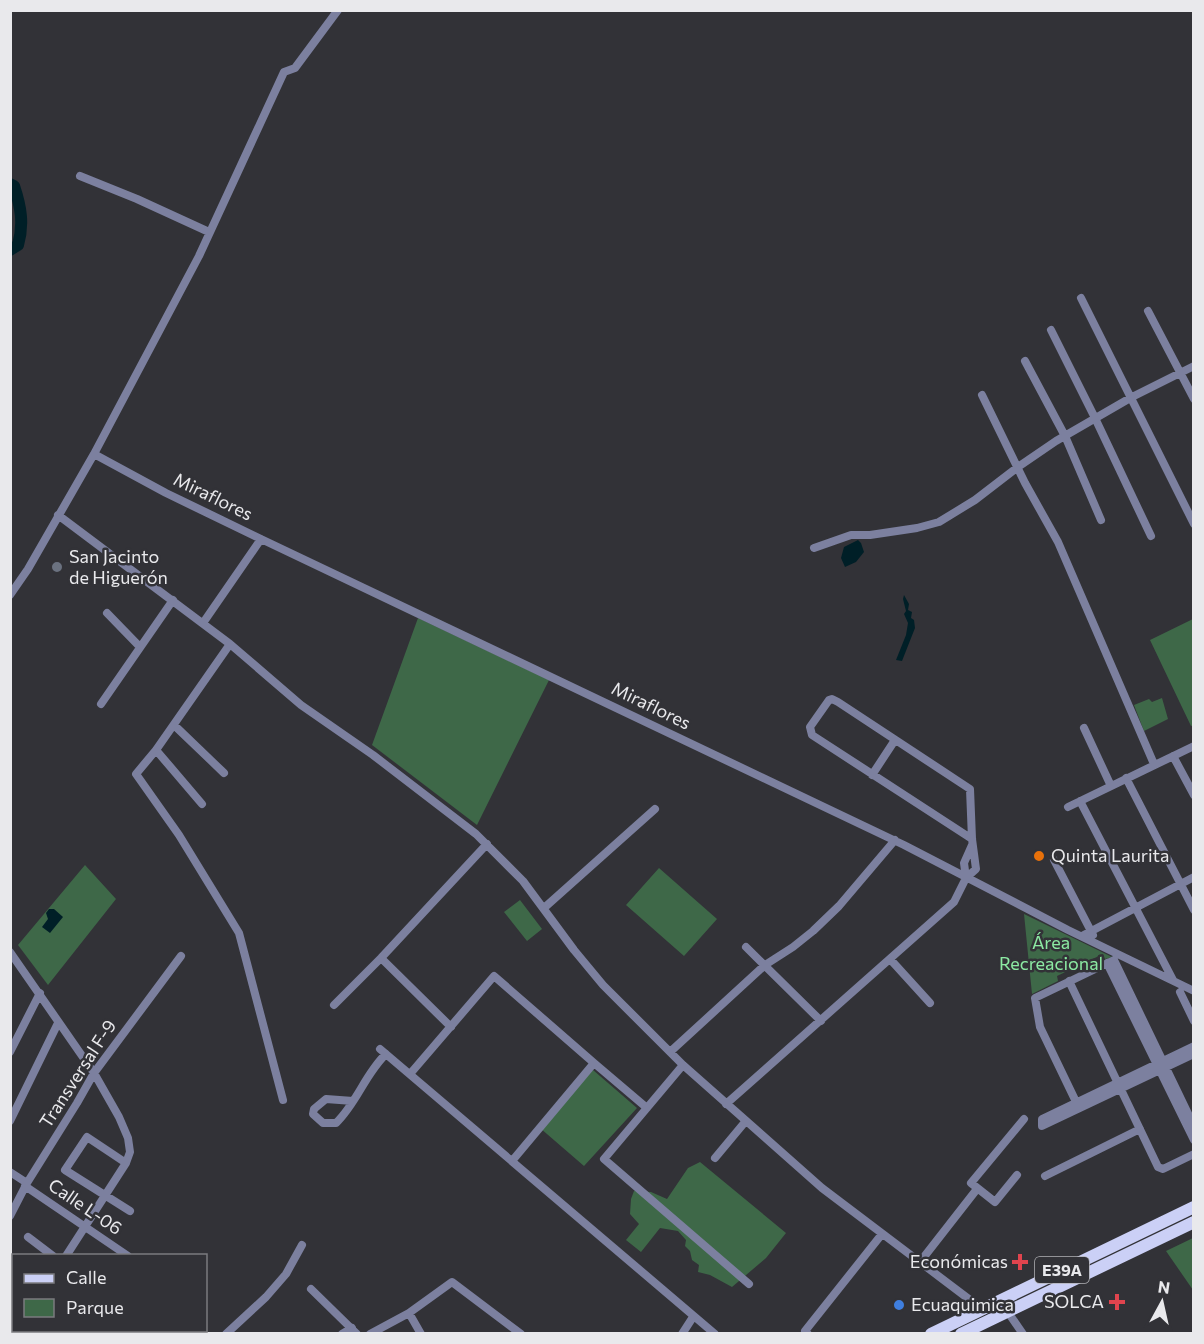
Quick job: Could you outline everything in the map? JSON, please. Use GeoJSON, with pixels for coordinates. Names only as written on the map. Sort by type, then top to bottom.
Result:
{"type":"FeatureCollection","features":[{"type":"Feature","properties":{"kind":"main road","name":"E39A"},"geometry":{"type":"LineString","coordinates":[[961,1334],[1004,1305],[1194,1207]]}},
{"type":"Feature","properties":{"kind":"main road","name":"E39A"},"geometry":{"type":"LineString","coordinates":[[932,1334],[982,1309],[1004,1305],[1194,1222]]}},
{"type":"Feature","properties":{"kind":"main road"},"geometry":{"type":"LineString","coordinates":[[1146,1230],[1154,1241]]}},
{"type":"Feature","properties":{"kind":"street"},"geometry":{"type":"LineString","coordinates":[[10,595],[94,454],[209,232],[284,72],[295,68],[338,10]]}},
{"type":"Feature","properties":{"kind":"street"},"geometry":{"type":"LineString","coordinates":[[80,176],[209,232]]}},
{"type":"Feature","properties":{"kind":"street"},"geometry":{"type":"LineString","coordinates":[[1081,298],[1194,524]]}},
{"type":"Feature","properties":{"kind":"street"},"geometry":{"type":"LineString","coordinates":[[1148,310],[1194,399]]}},
{"type":"Feature","properties":{"kind":"street"},"geometry":{"type":"LineString","coordinates":[[1051,330],[1151,536]]}},
{"type":"Feature","properties":{"kind":"street"},"geometry":{"type":"LineString","coordinates":[[1025,361],[1065,436],[1101,520]]}},
{"type":"Feature","properties":{"kind":"street"},"geometry":{"type":"LineString","coordinates":[[814,548],[851,535],[908,530],[939,522],[975,500],[1018,467],[1065,436],[1132,397],[1194,366]]}},
{"type":"Feature","properties":{"kind":"street"},"geometry":{"type":"LineString","coordinates":[[982,395],[1058,542],[1154,764]]}},
{"type":"Feature","properties":{"kind":"street","name":"Miraflores"},"geometry":{"type":"LineString","coordinates":[[94,454],[166,493],[261,539],[895,840],[966,878],[1194,991]]}},
{"type":"Feature","properties":{"kind":"street"},"geometry":{"type":"LineString","coordinates":[[58,515],[203,623],[302,705],[373,755],[487,844],[523,881],[598,980],[682,1065],[822,1188],[982,1309]]}},
{"type":"Feature","properties":{"kind":"street"},"geometry":{"type":"LineString","coordinates":[[203,623],[261,539]]}},
{"type":"Feature","properties":{"kind":"street"},"geometry":{"type":"LineString","coordinates":[[101,704],[173,600]]}},
{"type":"Feature","properties":{"kind":"street"},"geometry":{"type":"LineString","coordinates":[[107,613],[140,647]]}},
{"type":"Feature","properties":{"kind":"street"},"geometry":{"type":"LineString","coordinates":[[230,644],[174,726],[136,774],[179,835],[239,933],[283,1100]]}},
{"type":"Feature","properties":{"kind":"street"},"geometry":{"type":"LineString","coordinates":[[726,1104],[954,902],[966,878],[976,869],[972,842],[970,789],[832,699],[829,700],[810,727],[812,735],[972,842]]}},
{"type":"Feature","properties":{"kind":"street"},"geometry":{"type":"LineString","coordinates":[[174,726],[224,773]]}},
{"type":"Feature","properties":{"kind":"street"},"geometry":{"type":"LineString","coordinates":[[1084,728],[1111,786]]}},
{"type":"Feature","properties":{"kind":"street"},"geometry":{"type":"LineString","coordinates":[[872,775],[895,740]]}},
{"type":"Feature","properties":{"kind":"street"},"geometry":{"type":"LineString","coordinates":[[1068,807],[1194,746]]}},
{"type":"Feature","properties":{"kind":"street"},"geometry":{"type":"LineString","coordinates":[[156,750],[202,804]]}},
{"type":"Feature","properties":{"kind":"street"},"geometry":{"type":"LineString","coordinates":[[1173,756],[1194,795]]}},
{"type":"Feature","properties":{"kind":"street"},"geometry":{"type":"LineString","coordinates":[[1126,778],[1194,909]]}},
{"type":"Feature","properties":{"kind":"street"},"geometry":{"type":"LineString","coordinates":[[1080,801],[1173,981]]}},
{"type":"Feature","properties":{"kind":"street"},"geometry":{"type":"LineString","coordinates":[[544,908],[655,809]]}},
{"type":"Feature","properties":{"kind":"street"},"geometry":{"type":"LineString","coordinates":[[670,1053],[765,965],[793,947],[819,925],[839,906],[895,840]]}},
{"type":"Feature","properties":{"kind":"street"},"geometry":{"type":"LineString","coordinates":[[334,1005],[487,844]]}},
{"type":"Feature","properties":{"kind":"street"},"geometry":{"type":"LineString","coordinates":[[1054,860],[1097,943]]}},
{"type":"Feature","properties":{"kind":"street"},"geometry":{"type":"LineString","coordinates":[[1082,936],[1194,877]]}},
{"type":"Feature","properties":{"kind":"street"},"geometry":{"type":"LineString","coordinates":[[746,947],[821,1021]]}},
{"type":"Feature","properties":{"kind":"street"},"geometry":{"type":"LineString","coordinates":[[10,952],[94,1073],[128,1138],[130,1152],[126,1163],[67,1254]]}},
{"type":"Feature","properties":{"kind":"street","name":"Transversal F-9"},"geometry":{"type":"LineString","coordinates":[[10,1216],[26,1185],[94,1073],[181,956]]}},
{"type":"Feature","properties":{"kind":"street"},"geometry":{"type":"LineString","coordinates":[[381,958],[451,1027]]}},
{"type":"Feature","properties":{"kind":"street"},"geometry":{"type":"LineString","coordinates":[[890,959],[930,1003]]}},
{"type":"Feature","properties":{"kind":"street"},"geometry":{"type":"LineString","coordinates":[[1194,1046],[1161,1065],[1078,1105],[1040,1027],[1035,998],[1114,960],[1161,1065],[1194,1140]]}},
{"type":"Feature","properties":{"kind":"street"},"geometry":{"type":"LineString","coordinates":[[410,1074],[494,976],[646,1108]]}},
{"type":"Feature","properties":{"kind":"street"},"geometry":{"type":"LineString","coordinates":[[1069,981],[1160,1169],[1194,1154]]}},
{"type":"Feature","properties":{"kind":"street"},"geometry":{"type":"LineString","coordinates":[[1180,992],[1194,1021]]}},
{"type":"Feature","properties":{"kind":"street"},"geometry":{"type":"LineString","coordinates":[[10,1052],[14,1037],[40,993]]}},
{"type":"Feature","properties":{"kind":"street"},"geometry":{"type":"LineString","coordinates":[[10,1121],[58,1023]]}},
{"type":"Feature","properties":{"kind":"street"},"geometry":{"type":"LineString","coordinates":[[353,1101],[382,1051],[715,1334]]}},
{"type":"Feature","properties":{"kind":"street"},"geometry":{"type":"LineString","coordinates":[[1161,1065],[1194,1054]]}},
{"type":"Feature","properties":{"kind":"street"},"geometry":{"type":"LineString","coordinates":[[512,1161],[594,1063]]}},
{"type":"Feature","properties":{"kind":"street"},"geometry":{"type":"LineString","coordinates":[[682,1065],[604,1159],[749,1284]]}},
{"type":"Feature","properties":{"kind":"street"},"geometry":{"type":"LineString","coordinates":[[1161,1065],[1194,1126]]}},
{"type":"Feature","properties":{"kind":"street"},"geometry":{"type":"LineString","coordinates":[[1017,1175],[995,1202],[971,1183],[1024,1119]]}},
{"type":"Feature","properties":{"kind":"street"},"geometry":{"type":"LineString","coordinates":[[715,1158],[745,1122]]}},
{"type":"Feature","properties":{"kind":"street"},"geometry":{"type":"LineString","coordinates":[[1045,1176],[1140,1129]]}},
{"type":"Feature","properties":{"kind":"street"},"geometry":{"type":"LineString","coordinates":[[126,1163],[87,1137],[66,1167],[66,1172],[130,1211]]}},
{"type":"Feature","properties":{"kind":"street","name":"Calle L-06"},"geometry":{"type":"LineString","coordinates":[[10,1172],[84,1227],[125,1254]]}},
{"type":"Feature","properties":{"kind":"street"},"geometry":{"type":"LineString","coordinates":[[920,1262],[977,1188]]}},
{"type":"Feature","properties":{"kind":"street"},"geometry":{"type":"LineString","coordinates":[[808,1334],[805,1331],[882,1234]]}},
{"type":"Feature","properties":{"kind":"street"},"geometry":{"type":"LineString","coordinates":[[28,1237],[50,1254]]}},
{"type":"Feature","properties":{"kind":"street"},"geometry":{"type":"LineString","coordinates":[[226,1334],[266,1297],[286,1274],[302,1245]]}},
{"type":"Feature","properties":{"kind":"street"},"geometry":{"type":"LineString","coordinates":[[370,1334],[409,1313],[452,1282],[521,1334]]}},
{"type":"Feature","properties":{"kind":"street"},"geometry":{"type":"LineString","coordinates":[[311,1289],[355,1331]]}},
{"type":"Feature","properties":{"kind":"street"},"geometry":{"type":"LineString","coordinates":[[1004,1305],[1023,1334]]}},
{"type":"Feature","properties":{"kind":"street"},"geometry":{"type":"LineString","coordinates":[[409,1313],[421,1334]]}},
{"type":"Feature","properties":{"kind":"street"},"geometry":{"type":"LineString","coordinates":[[682,1334],[693,1317]]}},
{"type":"Feature","properties":{"kind":"street"},"geometry":{"type":"LineString","coordinates":[[342,1334],[355,1331]]}},
{"type":"Feature","properties":{"kind":"green space"},"geometry":{"type":"Polygon","coordinates":[[[418,618],[549,680],[477,825],[372,745],[418,618]]]}},
{"type":"Feature","properties":{"kind":"green space"},"geometry":{"type":"Polygon","coordinates":[[[1193,619],[1194,725],[1191,726],[1150,640],[1193,619]]]}},
{"type":"Feature","properties":{"kind":"green space"},"geometry":{"type":"Polygon","coordinates":[[[1162,698],[1168,719],[1144,731],[1134,705],[1149,699],[1152,702],[1162,698]]]}},
{"type":"Feature","properties":{"kind":"green space"},"geometry":{"type":"Polygon","coordinates":[[[85,865],[116,899],[48,985],[18,945],[85,865]]]}},
{"type":"Feature","properties":{"kind":"green space"},"geometry":{"type":"Polygon","coordinates":[[[659,868],[717,919],[684,956],[626,905],[659,868]]]}},
{"type":"Feature","properties":{"kind":"green space"},"geometry":{"type":"Polygon","coordinates":[[[520,900],[542,929],[527,941],[504,912],[520,900]]]}},
{"type":"Feature","properties":{"kind":"green space","name":"Área Recreacional"},"geometry":{"type":"Polygon","coordinates":[[[1024,914],[1112,957],[1105,959],[1103,954],[1057,976],[1058,981],[1032,994],[1024,914]]]}},
{"type":"Feature","properties":{"kind":"green space"},"geometry":{"type":"Polygon","coordinates":[[[593,1070],[637,1108],[584,1166],[540,1128],[593,1070]]]}},
{"type":"Feature","properties":{"kind":"green space"},"geometry":{"type":"Polygon","coordinates":[[[700,1162],[786,1233],[766,1258],[732,1287],[710,1275],[698,1272],[699,1265],[692,1260],[690,1251],[685,1246],[686,1240],[678,1231],[660,1228],[641,1252],[626,1240],[639,1224],[630,1214],[634,1191],[651,1192],[667,1199],[688,1168],[700,1162]]]}},
{"type":"Feature","properties":{"kind":"green space"},"geometry":{"type":"Polygon","coordinates":[[[1193,1238],[1193,1290],[1166,1251],[1193,1238]]]}},
{"type":"Feature","properties":{"kind":"water"},"geometry":{"type":"Polygon","coordinates":[[[858,540],[864,552],[856,562],[845,567],[841,558],[844,547],[858,540]]]}},
{"type":"Feature","properties":{"kind":"water"},"geometry":{"type":"Polygon","coordinates":[[[904,595],[909,604],[908,610],[912,612],[911,618],[914,620],[915,628],[902,661],[896,660],[908,623],[904,614],[906,611],[904,595]]]}},
{"type":"Feature","properties":{"kind":"water"},"geometry":{"type":"Polygon","coordinates":[[[49,909],[54,909],[63,917],[50,933],[42,927],[48,919],[46,913],[49,909]]]}},
{"type":"Feature","properties":{"kind":"waterway"},"geometry":{"type":"LineString","coordinates":[[10,184],[14,186],[20,208],[21,223],[18,245],[10,250]]}},
{"type":"Feature","properties":{"kind":"place","name":"San Jacinto de Higuerón"},"geometry":{"type":"Point","coordinates":[57,567]}},
{"type":"Feature","properties":{"kind":"place","name":"Quinta Laurita"},"geometry":{"type":"Point","coordinates":[1039,856]}},
{"type":"Feature","properties":{"kind":"place","name":"Económicas"},"geometry":{"type":"Point","coordinates":[1020,1262]}},
{"type":"Feature","properties":{"kind":"place","name":"SOLCA"},"geometry":{"type":"Point","coordinates":[1117,1302]}},
{"type":"Feature","properties":{"kind":"place","name":"Ecuaquimica"},"geometry":{"type":"Point","coordinates":[899,1305]}}]}
